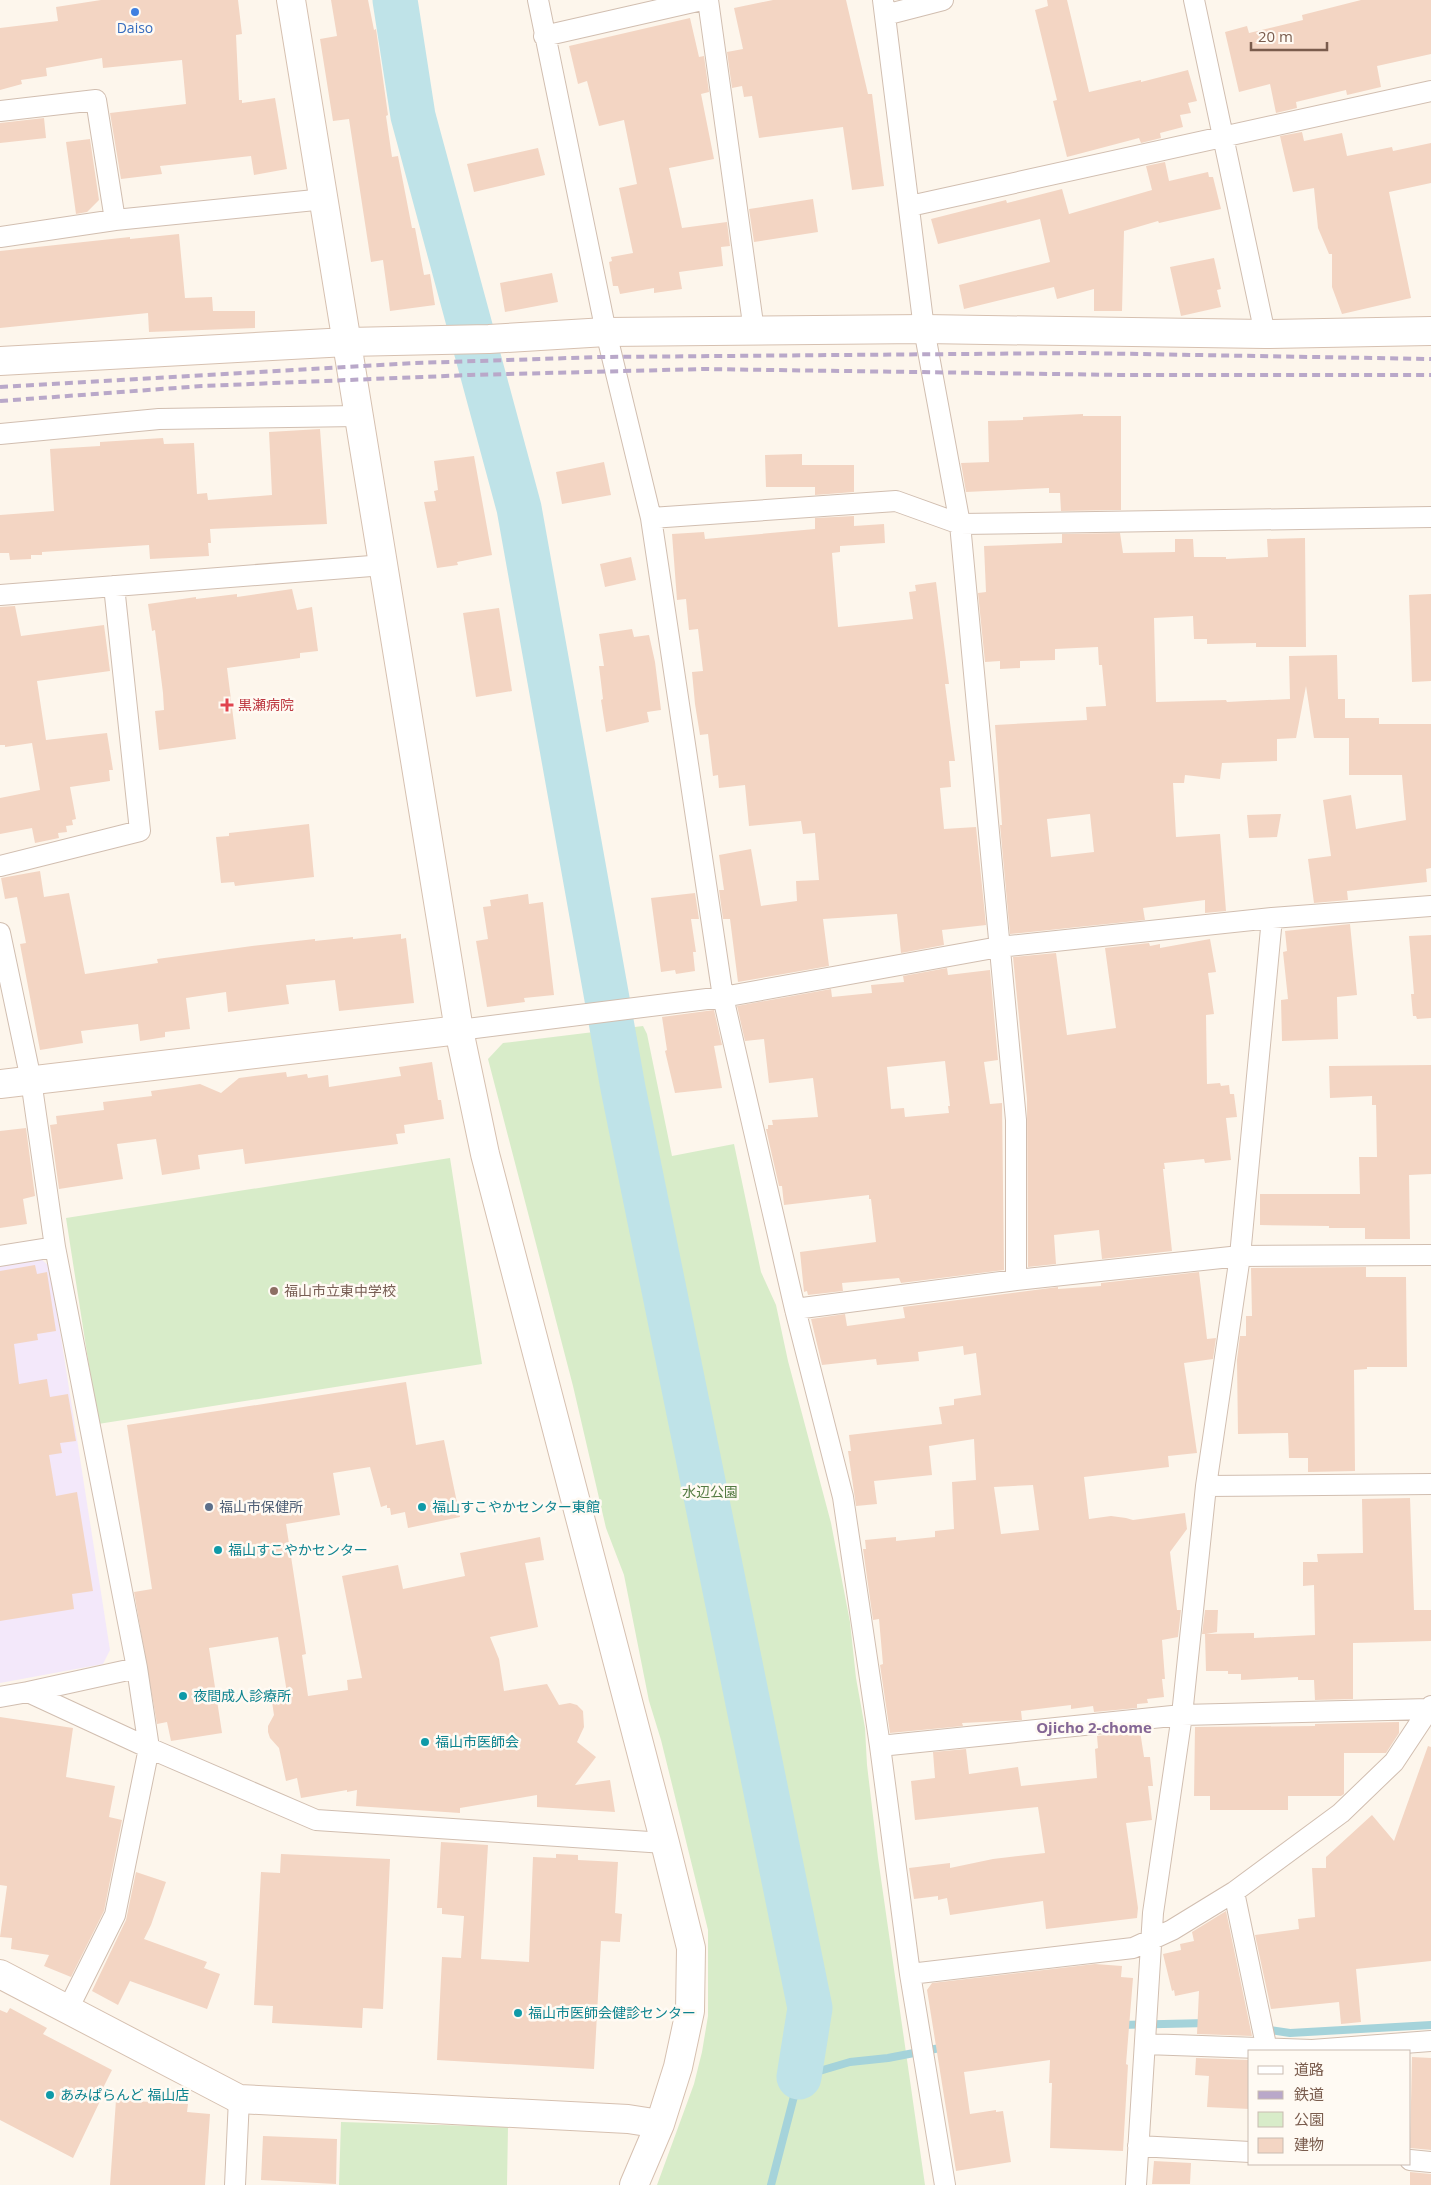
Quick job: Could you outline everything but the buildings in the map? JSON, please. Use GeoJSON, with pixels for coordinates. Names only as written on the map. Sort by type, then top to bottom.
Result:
{"type":"FeatureCollection","features":[{"type":"Feature","properties":{"kind":"street"},"geometry":{"type":"LineString","coordinates":[[291,0],[459,1030],[485,1154],[691,1948],[690,2011],[678,2067],[660,2124],[634,2185]]}},
{"type":"Feature","properties":{"kind":"street"},"geometry":{"type":"LineString","coordinates":[[538,0],[606,332],[651,518],[723,997],[795,1309],[843,1497],[880,1746],[910,1974],[945,2185]]}},
{"type":"Feature","properties":{"kind":"street"},"geometry":{"type":"LineString","coordinates":[[544,36],[702,0]]}},
{"type":"Feature","properties":{"kind":"street"},"geometry":{"type":"LineString","coordinates":[[708,0],[754,331]]}},
{"type":"Feature","properties":{"kind":"street"},"geometry":{"type":"LineString","coordinates":[[943,0],[884,7],[924,329],[960,524],[1016,1120],[1016,1280]]}},
{"type":"Feature","properties":{"kind":"street"},"geometry":{"type":"LineString","coordinates":[[1194,0],[1265,334]]}},
{"type":"Feature","properties":{"kind":"street"},"geometry":{"type":"LineString","coordinates":[[910,206],[1431,91]]}},
{"type":"Feature","properties":{"kind":"street"},"geometry":{"type":"LineString","coordinates":[[0,111],[96,100],[115,220]]}},
{"type":"Feature","properties":{"kind":"street"},"geometry":{"type":"LineString","coordinates":[[0,237],[115,220],[324,199]]}},
{"type":"Feature","properties":{"kind":"street"},"geometry":{"type":"LineString","coordinates":[[0,361],[347,342],[489,339],[606,332],[924,329],[1265,334],[1431,331]]}},
{"type":"Feature","properties":{"kind":"street"},"geometry":{"type":"LineString","coordinates":[[0,434],[159,419],[359,416]]}},
{"type":"Feature","properties":{"kind":"street"},"geometry":{"type":"LineString","coordinates":[[651,518],[896,501],[960,524],[1431,517]]}},
{"type":"Feature","properties":{"kind":"street"},"geometry":{"type":"LineString","coordinates":[[0,595],[384,564]]}},
{"type":"Feature","properties":{"kind":"street"},"geometry":{"type":"LineString","coordinates":[[0,866],[140,831],[114,586]]}},
{"type":"Feature","properties":{"kind":"street"},"geometry":{"type":"LineString","coordinates":[[0,1084],[723,997],[999,947],[1272,918],[1431,906]]}},
{"type":"Feature","properties":{"kind":"street"},"geometry":{"type":"LineString","coordinates":[[1136,2185],[1153,1913],[1182,1715],[1206,1486],[1240,1256],[1272,918]]}},
{"type":"Feature","properties":{"kind":"street"},"geometry":{"type":"LineString","coordinates":[[0,933],[31,1080],[54,1247],[137,1668],[149,1748],[115,1915],[68,2009]]}},
{"type":"Feature","properties":{"kind":"street"},"geometry":{"type":"LineString","coordinates":[[0,1256],[54,1247]]}},
{"type":"Feature","properties":{"kind":"street"},"geometry":{"type":"LineString","coordinates":[[795,1309],[1016,1280],[1240,1256],[1431,1255]]}},
{"type":"Feature","properties":{"kind":"street"},"geometry":{"type":"LineString","coordinates":[[1206,1486],[1431,1484]]}},
{"type":"Feature","properties":{"kind":"street"},"geometry":{"type":"LineString","coordinates":[[0,1697],[137,1668]]}},
{"type":"Feature","properties":{"kind":"street"},"geometry":{"type":"LineString","coordinates":[[28,1692],[149,1748],[316,1820],[665,1843]]}},
{"type":"Feature","properties":{"kind":"street"},"geometry":{"type":"LineString","coordinates":[[880,1746],[1182,1715],[1430,1708]]}},
{"type":"Feature","properties":{"kind":"street"},"geometry":{"type":"LineString","coordinates":[[910,1974],[1133,1948],[1172,1930],[1234,1892],[1341,1813],[1394,1762],[1430,1708]]}},
{"type":"Feature","properties":{"kind":"street"},"geometry":{"type":"LineString","coordinates":[[1234,1892],[1266,2050]]}},
{"type":"Feature","properties":{"kind":"street"},"geometry":{"type":"LineString","coordinates":[[0,1974],[239,2099],[628,2119],[660,2124]]}},
{"type":"Feature","properties":{"kind":"street"},"geometry":{"type":"LineString","coordinates":[[1145,2044],[1266,2050],[1312,2050],[1431,2041]]}},
{"type":"Feature","properties":{"kind":"street"},"geometry":{"type":"LineString","coordinates":[[234,2185],[239,2099]]}},
{"type":"Feature","properties":{"kind":"street"},"geometry":{"type":"LineString","coordinates":[[1138,2146],[1248,2152]]}},
{"type":"Feature","properties":{"kind":"street"},"geometry":{"type":"LineString","coordinates":[[1411,2160],[1431,2162]]}},
{"type":"Feature","properties":{"kind":"shaded area"},"geometry":{"type":"Polygon","coordinates":[[[40,1258],[50,1267],[110,1650],[103,1664],[0,1683],[0,1266],[40,1258]]]}},
{"type":"Feature","properties":{"kind":"green space","name":"水辺公園"},"geometry":{"type":"Polygon","coordinates":[[[643,1026],[647,1034],[672,1156],[734,1144],[761,1272],[776,1305],[788,1361],[831,1523],[850,1622],[856,1678],[865,1728],[867,1765],[878,1858],[925,2185],[657,2185],[694,2084],[702,2052],[708,2016],[708,1930],[661,1740],[649,1701],[624,1575],[606,1528],[573,1386],[488,1059],[503,1043],[643,1026]]]}},
{"type":"Feature","properties":{"kind":"green space","name":"福山市立東中学校"},"geometry":{"type":"Polygon","coordinates":[[[450,1158],[482,1364],[98,1424],[66,1218],[450,1158]]]}},
{"type":"Feature","properties":{"kind":"green space"},"geometry":{"type":"Polygon","coordinates":[[[341,2122],[508,2127],[507,2185],[339,2185],[341,2122]]]}},
{"type":"Feature","properties":{"kind":"waterway"},"geometry":{"type":"LineString","coordinates":[[395,0],[413,116],[519,508],[623,1088],[810,2008],[799,2077]]}},
{"type":"Feature","properties":{"kind":"waterway"},"geometry":{"type":"LineString","coordinates":[[1119,2025],[1208,2023]]}},
{"type":"Feature","properties":{"kind":"waterway"},"geometry":{"type":"LineString","coordinates":[[1264,2029],[1290,2033],[1431,2025]]}},
{"type":"Feature","properties":{"kind":"waterway"},"geometry":{"type":"LineString","coordinates":[[771,2185],[799,2077],[850,2062],[888,2058],[945,2047]]}},
{"type":"Feature","properties":{"kind":"railway"},"geometry":{"type":"LineString","coordinates":[[0,387],[415,363],[601,357],[1079,353],[1431,359]]}},
{"type":"Feature","properties":{"kind":"railway"},"geometry":{"type":"LineString","coordinates":[[0,401],[202,386],[470,375],[704,369],[1123,375],[1431,375]]}},
{"type":"Feature","properties":{"kind":"place","name":"Daiso"},"geometry":{"type":"Point","coordinates":[135,12]}},
{"type":"Feature","properties":{"kind":"place","name":"黒瀬病院"},"geometry":{"type":"Point","coordinates":[227,705]}},
{"type":"Feature","properties":{"kind":"place","name":"福山市立東中学校"},"geometry":{"type":"Point","coordinates":[274,1291]}},
{"type":"Feature","properties":{"kind":"place","name":"福山市保健所"},"geometry":{"type":"Point","coordinates":[209,1507]}},
{"type":"Feature","properties":{"kind":"place","name":"福山すこやかセンター東館"},"geometry":{"type":"Point","coordinates":[422,1507]}},
{"type":"Feature","properties":{"kind":"place","name":"福山すこやかセンター"},"geometry":{"type":"Point","coordinates":[218,1550]}},
{"type":"Feature","properties":{"kind":"place","name":"夜間成人診療所"},"geometry":{"type":"Point","coordinates":[183,1696]}},
{"type":"Feature","properties":{"kind":"place","name":"福山市医師会"},"geometry":{"type":"Point","coordinates":[425,1742]}},
{"type":"Feature","properties":{"kind":"place","name":"福山市医師会健診センター"},"geometry":{"type":"Point","coordinates":[518,2013]}},
{"type":"Feature","properties":{"kind":"place","name":"あみぱらんど 福山店"},"geometry":{"type":"Point","coordinates":[50,2095]}},
{"type":"Feature","properties":{"kind":"district","name":"Ojicho 2-chome"},"geometry":{"type":"Point","coordinates":[1094,1728]}}]}
